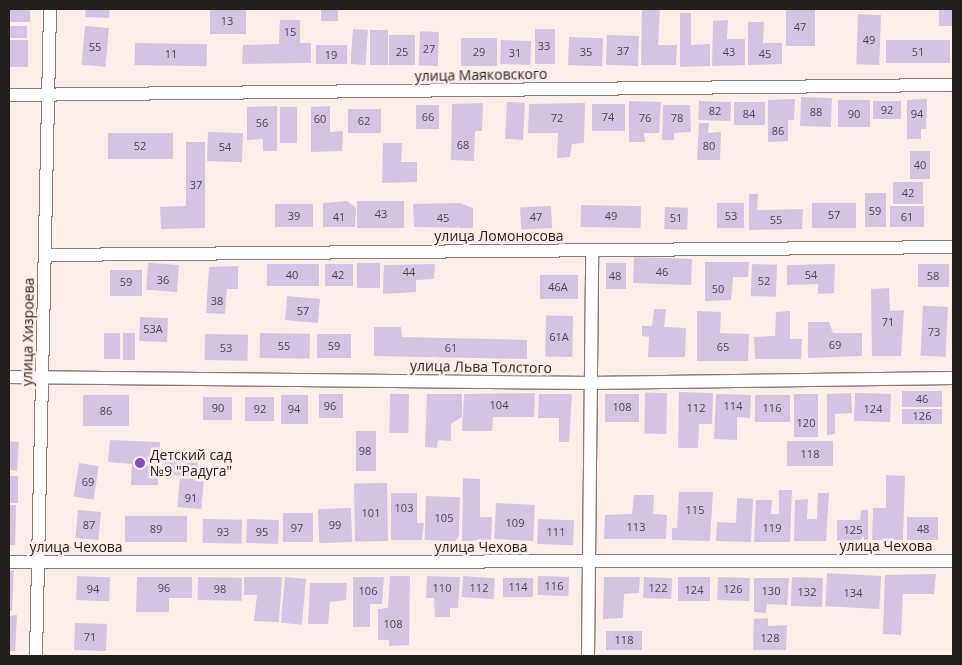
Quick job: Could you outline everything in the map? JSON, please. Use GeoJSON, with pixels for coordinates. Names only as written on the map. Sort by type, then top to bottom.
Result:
{"type":"FeatureCollection","features":[{"type":"Feature","properties":{"kind":"street","name":"улица Хизроева"},"geometry":{"type":"LineString","coordinates":[[36,656],[50,9]]}},
{"type":"Feature","properties":{"kind":"street","name":"улица Маяковского"},"geometry":{"type":"LineString","coordinates":[[9,95],[953,85]]}},
{"type":"Feature","properties":{"kind":"street","name":"улица Ломоносова"},"geometry":{"type":"LineString","coordinates":[[45,255],[953,247]]}},
{"type":"Feature","properties":{"kind":"street"},"geometry":{"type":"LineString","coordinates":[[588,656],[592,250]]}},
{"type":"Feature","properties":{"kind":"street","name":"улица Льва Толстого"},"geometry":{"type":"LineString","coordinates":[[9,378],[42,376],[591,384],[953,378]]}},
{"type":"Feature","properties":{"kind":"street","name":"улица Чехова"},"geometry":{"type":"LineString","coordinates":[[9,562],[953,561]]}},
{"type":"Feature","properties":{"kind":"building"},"geometry":{"type":"Polygon","coordinates":[[[9,9],[30,9],[30,22],[9,22],[9,9]]]}},
{"type":"Feature","properties":{"kind":"building"},"geometry":{"type":"Polygon","coordinates":[[[86,9],[110,9],[109,18],[85,17],[86,9]]]}},
{"type":"Feature","properties":{"kind":"building"},"geometry":{"type":"Polygon","coordinates":[[[210,9],[246,9],[246,34],[210,34],[210,9]]]}},
{"type":"Feature","properties":{"kind":"building"},"geometry":{"type":"Polygon","coordinates":[[[321,9],[338,9],[338,21],[321,21],[321,9]]]}},
{"type":"Feature","properties":{"kind":"building"},"geometry":{"type":"Polygon","coordinates":[[[642,9],[660,9],[658,45],[677,45],[676,65],[641,65],[642,9]]]}},
{"type":"Feature","properties":{"kind":"building"},"geometry":{"type":"Polygon","coordinates":[[[786,9],[815,9],[815,46],[786,46],[786,9]]]}},
{"type":"Feature","properties":{"kind":"building"},"geometry":{"type":"Polygon","coordinates":[[[939,9],[953,9],[953,26],[939,26],[939,9]]]}},
{"type":"Feature","properties":{"kind":"building"},"geometry":{"type":"Polygon","coordinates":[[[680,13],[691,13],[691,45],[710,44],[710,66],[680,67],[680,13]]]}},
{"type":"Feature","properties":{"kind":"building"},"geometry":{"type":"Polygon","coordinates":[[[858,14],[881,15],[879,65],[856,64],[858,14]]]}},
{"type":"Feature","properties":{"kind":"building"},"geometry":{"type":"Polygon","coordinates":[[[280,20],[300,20],[300,43],[311,43],[311,63],[242,64],[243,45],[279,44],[280,20]]]}},
{"type":"Feature","properties":{"kind":"building"},"geometry":{"type":"Polygon","coordinates":[[[728,20],[727,39],[745,39],[745,65],[712,66],[713,21],[728,20]]]}},
{"type":"Feature","properties":{"kind":"building"},"geometry":{"type":"Polygon","coordinates":[[[748,22],[764,22],[763,43],[782,43],[782,64],[748,65],[748,22]]]}},
{"type":"Feature","properties":{"kind":"building"},"geometry":{"type":"Polygon","coordinates":[[[9,26],[27,26],[27,38],[9,38],[9,26]]]}},
{"type":"Feature","properties":{"kind":"building"},"geometry":{"type":"Polygon","coordinates":[[[85,26],[109,28],[106,67],[82,65],[85,26]]]}},
{"type":"Feature","properties":{"kind":"building"},"geometry":{"type":"Polygon","coordinates":[[[353,29],[368,30],[366,65],[351,64],[353,29]]]}},
{"type":"Feature","properties":{"kind":"building"},"geometry":{"type":"Polygon","coordinates":[[[535,29],[555,29],[555,64],[535,64],[535,29]]]}},
{"type":"Feature","properties":{"kind":"building"},"geometry":{"type":"Polygon","coordinates":[[[370,30],[388,30],[388,65],[370,65],[370,30]]]}},
{"type":"Feature","properties":{"kind":"building"},"geometry":{"type":"Polygon","coordinates":[[[420,31],[439,32],[438,66],[419,65],[420,31]]]}},
{"type":"Feature","properties":{"kind":"building"},"geometry":{"type":"Polygon","coordinates":[[[389,35],[415,35],[415,65],[389,65],[389,35]]]}},
{"type":"Feature","properties":{"kind":"building"},"geometry":{"type":"Polygon","coordinates":[[[607,35],[639,36],[638,66],[606,65],[607,35]]]}},
{"type":"Feature","properties":{"kind":"building"},"geometry":{"type":"Polygon","coordinates":[[[569,37],[603,38],[602,66],[568,65],[569,37]]]}},
{"type":"Feature","properties":{"kind":"building"},"geometry":{"type":"Polygon","coordinates":[[[461,38],[497,38],[497,66],[461,66],[461,38]]]}},
{"type":"Feature","properties":{"kind":"building"},"geometry":{"type":"Polygon","coordinates":[[[9,40],[28,40],[28,67],[9,67],[9,40]]]}},
{"type":"Feature","properties":{"kind":"building"},"geometry":{"type":"Polygon","coordinates":[[[501,40],[531,41],[530,65],[500,64],[501,40]]]}},
{"type":"Feature","properties":{"kind":"building"},"geometry":{"type":"Polygon","coordinates":[[[886,40],[950,40],[950,63],[886,63],[886,40]]]}},
{"type":"Feature","properties":{"kind":"building"},"geometry":{"type":"Polygon","coordinates":[[[135,43],[207,44],[207,66],[135,65],[135,43]]]}},
{"type":"Feature","properties":{"kind":"building"},"geometry":{"type":"Polygon","coordinates":[[[316,45],[347,45],[347,64],[316,64],[316,45]]]}},
{"type":"Feature","properties":{"kind":"building"},"geometry":{"type":"Polygon","coordinates":[[[801,97],[832,98],[831,127],[800,126],[801,97]]]}},
{"type":"Feature","properties":{"kind":"building"},"geometry":{"type":"Polygon","coordinates":[[[795,99],[794,120],[788,120],[788,141],[768,142],[768,100],[795,99]]]}},
{"type":"Feature","properties":{"kind":"building"},"geometry":{"type":"Polygon","coordinates":[[[927,99],[926,129],[921,129],[921,139],[907,139],[907,100],[927,99]]]}},
{"type":"Feature","properties":{"kind":"building"},"geometry":{"type":"Polygon","coordinates":[[[838,100],[870,100],[870,127],[838,127],[838,100]]]}},
{"type":"Feature","properties":{"kind":"building"},"geometry":{"type":"Polygon","coordinates":[[[629,101],[661,102],[659,133],[644,133],[645,142],[629,142],[629,101]]]}},
{"type":"Feature","properties":{"kind":"building"},"geometry":{"type":"Polygon","coordinates":[[[699,101],[731,102],[730,121],[698,120],[699,101]]]}},
{"type":"Feature","properties":{"kind":"building"},"geometry":{"type":"Polygon","coordinates":[[[873,101],[901,101],[901,119],[873,119],[873,101]]]}},
{"type":"Feature","properties":{"kind":"building"},"geometry":{"type":"Polygon","coordinates":[[[507,102],[525,103],[523,140],[505,139],[507,102]]]}},
{"type":"Feature","properties":{"kind":"building"},"geometry":{"type":"Polygon","coordinates":[[[734,102],[765,102],[765,125],[734,125],[734,102]]]}},
{"type":"Feature","properties":{"kind":"building"},"geometry":{"type":"Polygon","coordinates":[[[483,103],[482,131],[475,131],[474,161],[451,160],[452,104],[483,103]]]}},
{"type":"Feature","properties":{"kind":"building"},"geometry":{"type":"Polygon","coordinates":[[[585,103],[584,143],[572,144],[570,157],[557,158],[558,133],[528,133],[529,104],[585,103]]]}},
{"type":"Feature","properties":{"kind":"building"},"geometry":{"type":"Polygon","coordinates":[[[592,104],[625,104],[625,131],[592,131],[592,104]]]}},
{"type":"Feature","properties":{"kind":"building"},"geometry":{"type":"Polygon","coordinates":[[[416,105],[439,105],[439,129],[416,129],[416,105]]]}},
{"type":"Feature","properties":{"kind":"building"},"geometry":{"type":"Polygon","coordinates":[[[663,105],[690,105],[691,132],[674,133],[674,140],[662,140],[663,105]]]}},
{"type":"Feature","properties":{"kind":"building"},"geometry":{"type":"Polygon","coordinates":[[[277,106],[277,151],[263,151],[263,139],[247,140],[247,107],[277,106]]]}},
{"type":"Feature","properties":{"kind":"building"},"geometry":{"type":"Polygon","coordinates":[[[330,106],[330,132],[343,131],[342,151],[311,152],[311,107],[330,106]]]}},
{"type":"Feature","properties":{"kind":"building"},"geometry":{"type":"Polygon","coordinates":[[[280,107],[297,107],[297,143],[280,143],[280,107]]]}},
{"type":"Feature","properties":{"kind":"building"},"geometry":{"type":"Polygon","coordinates":[[[348,109],[381,109],[381,133],[348,133],[348,109]]]}},
{"type":"Feature","properties":{"kind":"building"},"geometry":{"type":"Polygon","coordinates":[[[699,123],[709,123],[708,133],[721,132],[720,160],[697,160],[699,123]]]}},
{"type":"Feature","properties":{"kind":"building"},"geometry":{"type":"Polygon","coordinates":[[[208,132],[243,133],[242,162],[207,161],[208,132]]]}},
{"type":"Feature","properties":{"kind":"building"},"geometry":{"type":"Polygon","coordinates":[[[108,133],[173,133],[173,159],[108,159],[108,133]]]}},
{"type":"Feature","properties":{"kind":"building"},"geometry":{"type":"Polygon","coordinates":[[[186,142],[205,142],[205,228],[161,229],[160,207],[186,206],[186,142]]]}},
{"type":"Feature","properties":{"kind":"building"},"geometry":{"type":"Polygon","coordinates":[[[383,143],[402,143],[401,162],[417,162],[417,182],[382,183],[383,143]]]}},
{"type":"Feature","properties":{"kind":"building"},"geometry":{"type":"Polygon","coordinates":[[[910,151],[930,151],[930,179],[910,179],[910,151]]]}},
{"type":"Feature","properties":{"kind":"building"},"geometry":{"type":"Polygon","coordinates":[[[893,182],[923,182],[923,204],[893,204],[893,182]]]}},
{"type":"Feature","properties":{"kind":"building"},"geometry":{"type":"Polygon","coordinates":[[[865,193],[886,193],[886,227],[865,227],[865,193]]]}},
{"type":"Feature","properties":{"kind":"building"},"geometry":{"type":"Polygon","coordinates":[[[749,194],[758,194],[757,210],[803,209],[802,229],[749,230],[749,194]]]}},
{"type":"Feature","properties":{"kind":"building"},"geometry":{"type":"Polygon","coordinates":[[[347,201],[356,208],[355,227],[323,227],[323,203],[347,201]]]}},
{"type":"Feature","properties":{"kind":"building"},"geometry":{"type":"Polygon","coordinates":[[[357,201],[404,201],[404,228],[357,228],[357,201]]]}},
{"type":"Feature","properties":{"kind":"building"},"geometry":{"type":"Polygon","coordinates":[[[460,203],[473,208],[473,228],[414,227],[413,204],[460,203]]]}},
{"type":"Feature","properties":{"kind":"building"},"geometry":{"type":"Polygon","coordinates":[[[717,203],[744,203],[744,228],[717,228],[717,203]]]}},
{"type":"Feature","properties":{"kind":"building"},"geometry":{"type":"Polygon","coordinates":[[[812,203],[856,203],[856,228],[812,228],[812,203]]]}},
{"type":"Feature","properties":{"kind":"building"},"geometry":{"type":"Polygon","coordinates":[[[275,204],[313,204],[313,227],[275,227],[275,204]]]}},
{"type":"Feature","properties":{"kind":"building"},"geometry":{"type":"Polygon","coordinates":[[[581,205],[641,206],[641,228],[581,227],[581,205]]]}},
{"type":"Feature","properties":{"kind":"building"},"geometry":{"type":"Polygon","coordinates":[[[551,206],[552,228],[521,230],[520,208],[551,206]]]}},
{"type":"Feature","properties":{"kind":"building"},"geometry":{"type":"Polygon","coordinates":[[[890,206],[924,206],[924,227],[890,227],[890,206]]]}},
{"type":"Feature","properties":{"kind":"building"},"geometry":{"type":"Polygon","coordinates":[[[665,207],[688,208],[687,230],[664,229],[665,207]]]}},
{"type":"Feature","properties":{"kind":"building"},"geometry":{"type":"Polygon","coordinates":[[[634,257],[692,259],[691,285],[633,283],[634,257]]]}},
{"type":"Feature","properties":{"kind":"building"},"geometry":{"type":"Polygon","coordinates":[[[705,262],[749,262],[748,277],[733,277],[731,300],[705,301],[705,262]]]}},
{"type":"Feature","properties":{"kind":"building"},"geometry":{"type":"Polygon","coordinates":[[[148,263],[179,265],[177,292],[146,290],[148,263]]]}},
{"type":"Feature","properties":{"kind":"building"},"geometry":{"type":"Polygon","coordinates":[[[357,263],[380,263],[380,288],[357,288],[357,263]]]}},
{"type":"Feature","properties":{"kind":"building"},"geometry":{"type":"Polygon","coordinates":[[[606,263],[626,263],[626,289],[606,289],[606,263]]]}},
{"type":"Feature","properties":{"kind":"building"},"geometry":{"type":"Polygon","coordinates":[[[267,264],[319,264],[319,286],[267,286],[267,264]]]}},
{"type":"Feature","properties":{"kind":"building"},"geometry":{"type":"Polygon","coordinates":[[[325,264],[353,264],[353,286],[325,286],[325,264]]]}},
{"type":"Feature","properties":{"kind":"building"},"geometry":{"type":"Polygon","coordinates":[[[435,264],[434,279],[416,280],[416,292],[383,294],[384,265],[435,264]]]}},
{"type":"Feature","properties":{"kind":"building"},"geometry":{"type":"Polygon","coordinates":[[[752,264],[777,265],[776,297],[751,296],[752,264]]]}},
{"type":"Feature","properties":{"kind":"building"},"geometry":{"type":"Polygon","coordinates":[[[835,264],[834,293],[818,294],[818,284],[787,285],[787,265],[835,264]]]}},
{"type":"Feature","properties":{"kind":"building"},"geometry":{"type":"Polygon","coordinates":[[[918,264],[949,264],[949,287],[918,287],[918,264]]]}},
{"type":"Feature","properties":{"kind":"building"},"geometry":{"type":"Polygon","coordinates":[[[238,266],[238,289],[227,289],[225,314],[206,313],[209,267],[238,266]]]}},
{"type":"Feature","properties":{"kind":"building"},"geometry":{"type":"Polygon","coordinates":[[[110,270],[142,270],[142,296],[110,296],[110,270]]]}},
{"type":"Feature","properties":{"kind":"building"},"geometry":{"type":"Polygon","coordinates":[[[540,275],[578,275],[578,299],[540,299],[540,275]]]}},
{"type":"Feature","properties":{"kind":"building"},"geometry":{"type":"Polygon","coordinates":[[[889,288],[890,311],[904,310],[901,356],[872,356],[871,289],[889,288]]]}},
{"type":"Feature","properties":{"kind":"building"},"geometry":{"type":"Polygon","coordinates":[[[287,296],[320,299],[318,323],[285,320],[287,296]]]}},
{"type":"Feature","properties":{"kind":"building"},"geometry":{"type":"Polygon","coordinates":[[[923,306],[948,307],[945,357],[920,356],[923,306]]]}},
{"type":"Feature","properties":{"kind":"building"},"geometry":{"type":"Polygon","coordinates":[[[654,309],[666,309],[664,327],[686,328],[685,357],[648,357],[649,337],[642,336],[642,326],[652,326],[654,309]]]}},
{"type":"Feature","properties":{"kind":"building"},"geometry":{"type":"Polygon","coordinates":[[[697,311],[721,312],[720,333],[749,334],[748,361],[697,361],[697,311]]]}},
{"type":"Feature","properties":{"kind":"building"},"geometry":{"type":"Polygon","coordinates":[[[790,311],[790,339],[802,339],[801,359],[755,359],[754,337],[775,336],[776,312],[790,311]]]}},
{"type":"Feature","properties":{"kind":"building"},"geometry":{"type":"Polygon","coordinates":[[[546,316],[573,316],[572,357],[545,357],[546,316]]]}},
{"type":"Feature","properties":{"kind":"building"},"geometry":{"type":"Polygon","coordinates":[[[140,317],[168,318],[167,342],[139,341],[140,317]]]}},
{"type":"Feature","properties":{"kind":"building"},"geometry":{"type":"Polygon","coordinates":[[[808,322],[829,322],[833,333],[862,333],[862,356],[808,358],[808,322]]]}},
{"type":"Feature","properties":{"kind":"building"},"geometry":{"type":"Polygon","coordinates":[[[374,327],[401,327],[402,337],[527,340],[527,359],[374,356],[374,327]]]}},
{"type":"Feature","properties":{"kind":"building"},"geometry":{"type":"Polygon","coordinates":[[[104,333],[120,333],[120,359],[104,359],[104,333]]]}},
{"type":"Feature","properties":{"kind":"building"},"geometry":{"type":"Polygon","coordinates":[[[123,333],[135,333],[135,360],[123,360],[123,333]]]}},
{"type":"Feature","properties":{"kind":"building"},"geometry":{"type":"Polygon","coordinates":[[[260,333],[310,334],[310,359],[260,358],[260,333]]]}},
{"type":"Feature","properties":{"kind":"building"},"geometry":{"type":"Polygon","coordinates":[[[205,334],[248,335],[248,361],[205,360],[205,334]]]}},
{"type":"Feature","properties":{"kind":"building"},"geometry":{"type":"Polygon","coordinates":[[[317,334],[351,334],[351,358],[317,358],[317,334]]]}},
{"type":"Feature","properties":{"kind":"building"},"geometry":{"type":"Polygon","coordinates":[[[902,391],[942,391],[942,407],[902,407],[902,391]]]}},
{"type":"Feature","properties":{"kind":"building"},"geometry":{"type":"Polygon","coordinates":[[[679,392],[713,393],[712,424],[699,424],[698,448],[678,448],[679,392]]]}},
{"type":"Feature","properties":{"kind":"building"},"geometry":{"type":"Polygon","coordinates":[[[535,393],[534,417],[493,417],[492,431],[462,431],[464,394],[535,393]]]}},
{"type":"Feature","properties":{"kind":"building"},"geometry":{"type":"Polygon","coordinates":[[[645,393],[667,393],[666,434],[644,434],[645,393]]]}},
{"type":"Feature","properties":{"kind":"building"},"geometry":{"type":"Polygon","coordinates":[[[851,393],[852,413],[835,414],[835,434],[827,435],[827,394],[851,393]]]}},
{"type":"Feature","properties":{"kind":"building"},"geometry":{"type":"Polygon","coordinates":[[[855,393],[891,394],[890,422],[854,421],[855,393]]]}},
{"type":"Feature","properties":{"kind":"building"},"geometry":{"type":"Polygon","coordinates":[[[319,394],[343,394],[343,418],[319,418],[319,394]]]}},
{"type":"Feature","properties":{"kind":"building"},"geometry":{"type":"Polygon","coordinates":[[[390,394],[409,394],[408,433],[389,433],[390,394]]]}},
{"type":"Feature","properties":{"kind":"building"},"geometry":{"type":"Polygon","coordinates":[[[427,394],[462,394],[462,417],[451,424],[451,441],[438,440],[437,448],[425,447],[427,394]]]}},
{"type":"Feature","properties":{"kind":"building"},"geometry":{"type":"Polygon","coordinates":[[[539,394],[572,394],[569,442],[559,442],[559,418],[538,418],[539,394]]]}},
{"type":"Feature","properties":{"kind":"building"},"geometry":{"type":"Polygon","coordinates":[[[605,394],[639,394],[639,422],[605,422],[605,394]]]}},
{"type":"Feature","properties":{"kind":"building"},"geometry":{"type":"Polygon","coordinates":[[[716,394],[751,395],[750,418],[737,417],[737,440],[714,439],[716,394]]]}},
{"type":"Feature","properties":{"kind":"building"},"geometry":{"type":"Polygon","coordinates":[[[794,394],[818,394],[818,437],[794,437],[794,394]]]}},
{"type":"Feature","properties":{"kind":"building"},"geometry":{"type":"Polygon","coordinates":[[[83,395],[129,395],[129,426],[83,426],[83,395]]]}},
{"type":"Feature","properties":{"kind":"building"},"geometry":{"type":"Polygon","coordinates":[[[281,395],[308,395],[308,424],[281,424],[281,395]]]}},
{"type":"Feature","properties":{"kind":"building"},"geometry":{"type":"Polygon","coordinates":[[[755,395],[790,395],[790,422],[755,422],[755,395]]]}},
{"type":"Feature","properties":{"kind":"building"},"geometry":{"type":"Polygon","coordinates":[[[203,397],[232,397],[232,420],[203,420],[203,397]]]}},
{"type":"Feature","properties":{"kind":"building"},"geometry":{"type":"Polygon","coordinates":[[[245,397],[274,397],[274,421],[245,421],[245,397]]]}},
{"type":"Feature","properties":{"kind":"building"},"geometry":{"type":"Polygon","coordinates":[[[902,409],[942,409],[942,424],[902,424],[902,409]]]}},
{"type":"Feature","properties":{"kind":"building"},"geometry":{"type":"Polygon","coordinates":[[[356,431],[376,431],[376,471],[356,471],[356,431]]]}},
{"type":"Feature","properties":{"kind":"building","name":"Детский сад №9 \"Радуга\""},"geometry":{"type":"Polygon","coordinates":[[[110,440],[160,442],[158,485],[131,485],[132,464],[108,462],[110,440]]]}},
{"type":"Feature","properties":{"kind":"building"},"geometry":{"type":"Polygon","coordinates":[[[9,441],[19,442],[17,471],[9,470],[9,441]]]}},
{"type":"Feature","properties":{"kind":"building"},"geometry":{"type":"Polygon","coordinates":[[[787,441],[833,441],[833,466],[787,466],[787,441]]]}},
{"type":"Feature","properties":{"kind":"building"},"geometry":{"type":"Polygon","coordinates":[[[165,454],[198,455],[197,476],[164,475],[165,454]]]}},
{"type":"Feature","properties":{"kind":"building"},"geometry":{"type":"Polygon","coordinates":[[[79,463],[99,466],[93,500],[74,497],[79,463]]]}},
{"type":"Feature","properties":{"kind":"building"},"geometry":{"type":"Polygon","coordinates":[[[886,475],[905,476],[903,540],[872,540],[873,508],[886,508],[886,475]]]}},
{"type":"Feature","properties":{"kind":"building"},"geometry":{"type":"Polygon","coordinates":[[[9,476],[18,476],[18,503],[9,503],[9,476]]]}},
{"type":"Feature","properties":{"kind":"building"},"geometry":{"type":"Polygon","coordinates":[[[180,478],[204,480],[201,509],[177,507],[180,478]]]}},
{"type":"Feature","properties":{"kind":"building"},"geometry":{"type":"Polygon","coordinates":[[[463,478],[480,479],[480,517],[492,517],[491,540],[462,541],[463,478]]]}},
{"type":"Feature","properties":{"kind":"building"},"geometry":{"type":"Polygon","coordinates":[[[387,483],[388,541],[355,542],[354,484],[387,483]]]}},
{"type":"Feature","properties":{"kind":"building"},"geometry":{"type":"Polygon","coordinates":[[[779,490],[792,490],[790,542],[754,542],[756,500],[772,500],[771,514],[779,514],[779,490]]]}},
{"type":"Feature","properties":{"kind":"building"},"geometry":{"type":"Polygon","coordinates":[[[679,492],[713,492],[710,541],[672,540],[672,528],[677,528],[679,492]]]}},
{"type":"Feature","properties":{"kind":"building"},"geometry":{"type":"Polygon","coordinates":[[[391,493],[417,493],[417,523],[424,523],[422,540],[391,540],[391,493]]]}},
{"type":"Feature","properties":{"kind":"building"},"geometry":{"type":"Polygon","coordinates":[[[818,493],[829,493],[826,541],[794,541],[795,500],[808,499],[807,519],[817,519],[818,493]]]}},
{"type":"Feature","properties":{"kind":"building"},"geometry":{"type":"Polygon","coordinates":[[[634,495],[654,495],[653,514],[667,515],[666,539],[604,539],[605,515],[632,514],[634,495]]]}},
{"type":"Feature","properties":{"kind":"building"},"geometry":{"type":"Polygon","coordinates":[[[426,496],[460,497],[458,541],[424,540],[426,496]]]}},
{"type":"Feature","properties":{"kind":"building"},"geometry":{"type":"Polygon","coordinates":[[[737,498],[753,499],[751,542],[716,541],[717,522],[736,523],[737,498]]]}},
{"type":"Feature","properties":{"kind":"building"},"geometry":{"type":"Polygon","coordinates":[[[496,503],[535,505],[533,541],[494,539],[496,503]]]}},
{"type":"Feature","properties":{"kind":"building"},"geometry":{"type":"Polygon","coordinates":[[[9,505],[16,505],[15,545],[9,545],[9,505]]]}},
{"type":"Feature","properties":{"kind":"building"},"geometry":{"type":"Polygon","coordinates":[[[351,508],[352,542],[319,543],[318,509],[351,508]]]}},
{"type":"Feature","properties":{"kind":"building"},"geometry":{"type":"Polygon","coordinates":[[[78,510],[101,512],[98,540],[76,538],[78,510]]]}},
{"type":"Feature","properties":{"kind":"building"},"geometry":{"type":"Polygon","coordinates":[[[861,510],[868,510],[868,540],[837,541],[837,520],[860,520],[861,510]]]}},
{"type":"Feature","properties":{"kind":"building"},"geometry":{"type":"Polygon","coordinates":[[[283,513],[313,513],[313,542],[283,542],[283,513]]]}},
{"type":"Feature","properties":{"kind":"building"},"geometry":{"type":"Polygon","coordinates":[[[125,516],[187,516],[187,542],[125,542],[125,516]]]}},
{"type":"Feature","properties":{"kind":"building"},"geometry":{"type":"Polygon","coordinates":[[[907,517],[938,517],[938,540],[907,540],[907,517]]]}},
{"type":"Feature","properties":{"kind":"building"},"geometry":{"type":"Polygon","coordinates":[[[203,519],[242,520],[242,544],[203,543],[203,519]]]}},
{"type":"Feature","properties":{"kind":"building"},"geometry":{"type":"Polygon","coordinates":[[[247,519],[279,520],[278,544],[246,543],[247,519]]]}},
{"type":"Feature","properties":{"kind":"building"},"geometry":{"type":"Polygon","coordinates":[[[538,519],[574,520],[573,545],[537,544],[538,519]]]}},
{"type":"Feature","properties":{"kind":"building"},"geometry":{"type":"Polygon","coordinates":[[[14,570],[12,611],[9,611],[9,571],[14,570]]]}},
{"type":"Feature","properties":{"kind":"building"},"geometry":{"type":"Polygon","coordinates":[[[827,573],[881,576],[879,609],[825,606],[827,573]]]}},
{"type":"Feature","properties":{"kind":"building"},"geometry":{"type":"Polygon","coordinates":[[[936,574],[934,594],[903,594],[901,635],[883,634],[885,575],[936,574]]]}},
{"type":"Feature","properties":{"kind":"building"},"geometry":{"type":"Polygon","coordinates":[[[77,576],[110,577],[109,601],[76,600],[77,576]]]}},
{"type":"Feature","properties":{"kind":"building"},"geometry":{"type":"Polygon","coordinates":[[[390,576],[410,576],[409,645],[389,646],[389,640],[378,640],[378,609],[388,608],[390,576]]]}},
{"type":"Feature","properties":{"kind":"building"},"geometry":{"type":"Polygon","coordinates":[[[427,576],[460,577],[458,608],[450,608],[450,617],[435,617],[434,598],[426,598],[427,576]]]}},
{"type":"Feature","properties":{"kind":"building"},"geometry":{"type":"Polygon","coordinates":[[[463,576],[495,578],[493,599],[462,597],[463,576]]]}},
{"type":"Feature","properties":{"kind":"building"},"geometry":{"type":"Polygon","coordinates":[[[538,576],[569,577],[568,596],[537,595],[538,576]]]}},
{"type":"Feature","properties":{"kind":"building"},"geometry":{"type":"Polygon","coordinates":[[[137,577],[192,577],[192,598],[169,598],[169,612],[136,612],[137,577]]]}},
{"type":"Feature","properties":{"kind":"building"},"geometry":{"type":"Polygon","coordinates":[[[198,577],[242,578],[242,601],[198,600],[198,577]]]}},
{"type":"Feature","properties":{"kind":"building"},"geometry":{"type":"Polygon","coordinates":[[[244,577],[282,577],[279,622],[254,621],[257,595],[244,595],[244,577]]]}},
{"type":"Feature","properties":{"kind":"building"},"geometry":{"type":"Polygon","coordinates":[[[285,577],[306,579],[302,625],[281,623],[285,577]]]}},
{"type":"Feature","properties":{"kind":"building"},"geometry":{"type":"Polygon","coordinates":[[[353,577],[384,577],[382,604],[370,604],[370,627],[353,627],[353,577]]]}},
{"type":"Feature","properties":{"kind":"building"},"geometry":{"type":"Polygon","coordinates":[[[604,577],[640,577],[639,593],[624,594],[623,618],[603,619],[604,577]]]}},
{"type":"Feature","properties":{"kind":"building"},"geometry":{"type":"Polygon","coordinates":[[[644,577],[672,578],[671,599],[643,598],[644,577]]]}},
{"type":"Feature","properties":{"kind":"building"},"geometry":{"type":"Polygon","coordinates":[[[678,577],[710,577],[710,601],[678,601],[678,577]]]}},
{"type":"Feature","properties":{"kind":"building"},"geometry":{"type":"Polygon","coordinates":[[[718,577],[750,578],[749,601],[717,600],[718,577]]]}},
{"type":"Feature","properties":{"kind":"building"},"geometry":{"type":"Polygon","coordinates":[[[792,577],[823,578],[822,607],[791,606],[792,577]]]}},
{"type":"Feature","properties":{"kind":"building"},"geometry":{"type":"Polygon","coordinates":[[[503,578],[533,578],[533,597],[503,597],[503,578]]]}},
{"type":"Feature","properties":{"kind":"building"},"geometry":{"type":"Polygon","coordinates":[[[754,578],[789,578],[787,605],[767,604],[766,613],[754,612],[754,578]]]}},
{"type":"Feature","properties":{"kind":"building"},"geometry":{"type":"Polygon","coordinates":[[[310,583],[347,583],[346,600],[330,602],[328,624],[308,624],[310,583]]]}},
{"type":"Feature","properties":{"kind":"building"},"geometry":{"type":"Polygon","coordinates":[[[17,615],[15,651],[9,651],[9,616],[17,615]]]}},
{"type":"Feature","properties":{"kind":"building"},"geometry":{"type":"Polygon","coordinates":[[[768,618],[768,626],[787,625],[786,650],[753,650],[754,619],[768,618]]]}},
{"type":"Feature","properties":{"kind":"building"},"geometry":{"type":"Polygon","coordinates":[[[75,623],[107,624],[106,651],[74,650],[75,623]]]}},
{"type":"Feature","properties":{"kind":"building"},"geometry":{"type":"Polygon","coordinates":[[[606,631],[642,631],[642,650],[606,650],[606,631]]]}},
{"type":"Feature","properties":{"kind":"place","name":"Детский сад №9 \"Радуга\""},"geometry":{"type":"Point","coordinates":[140,463]}}]}
